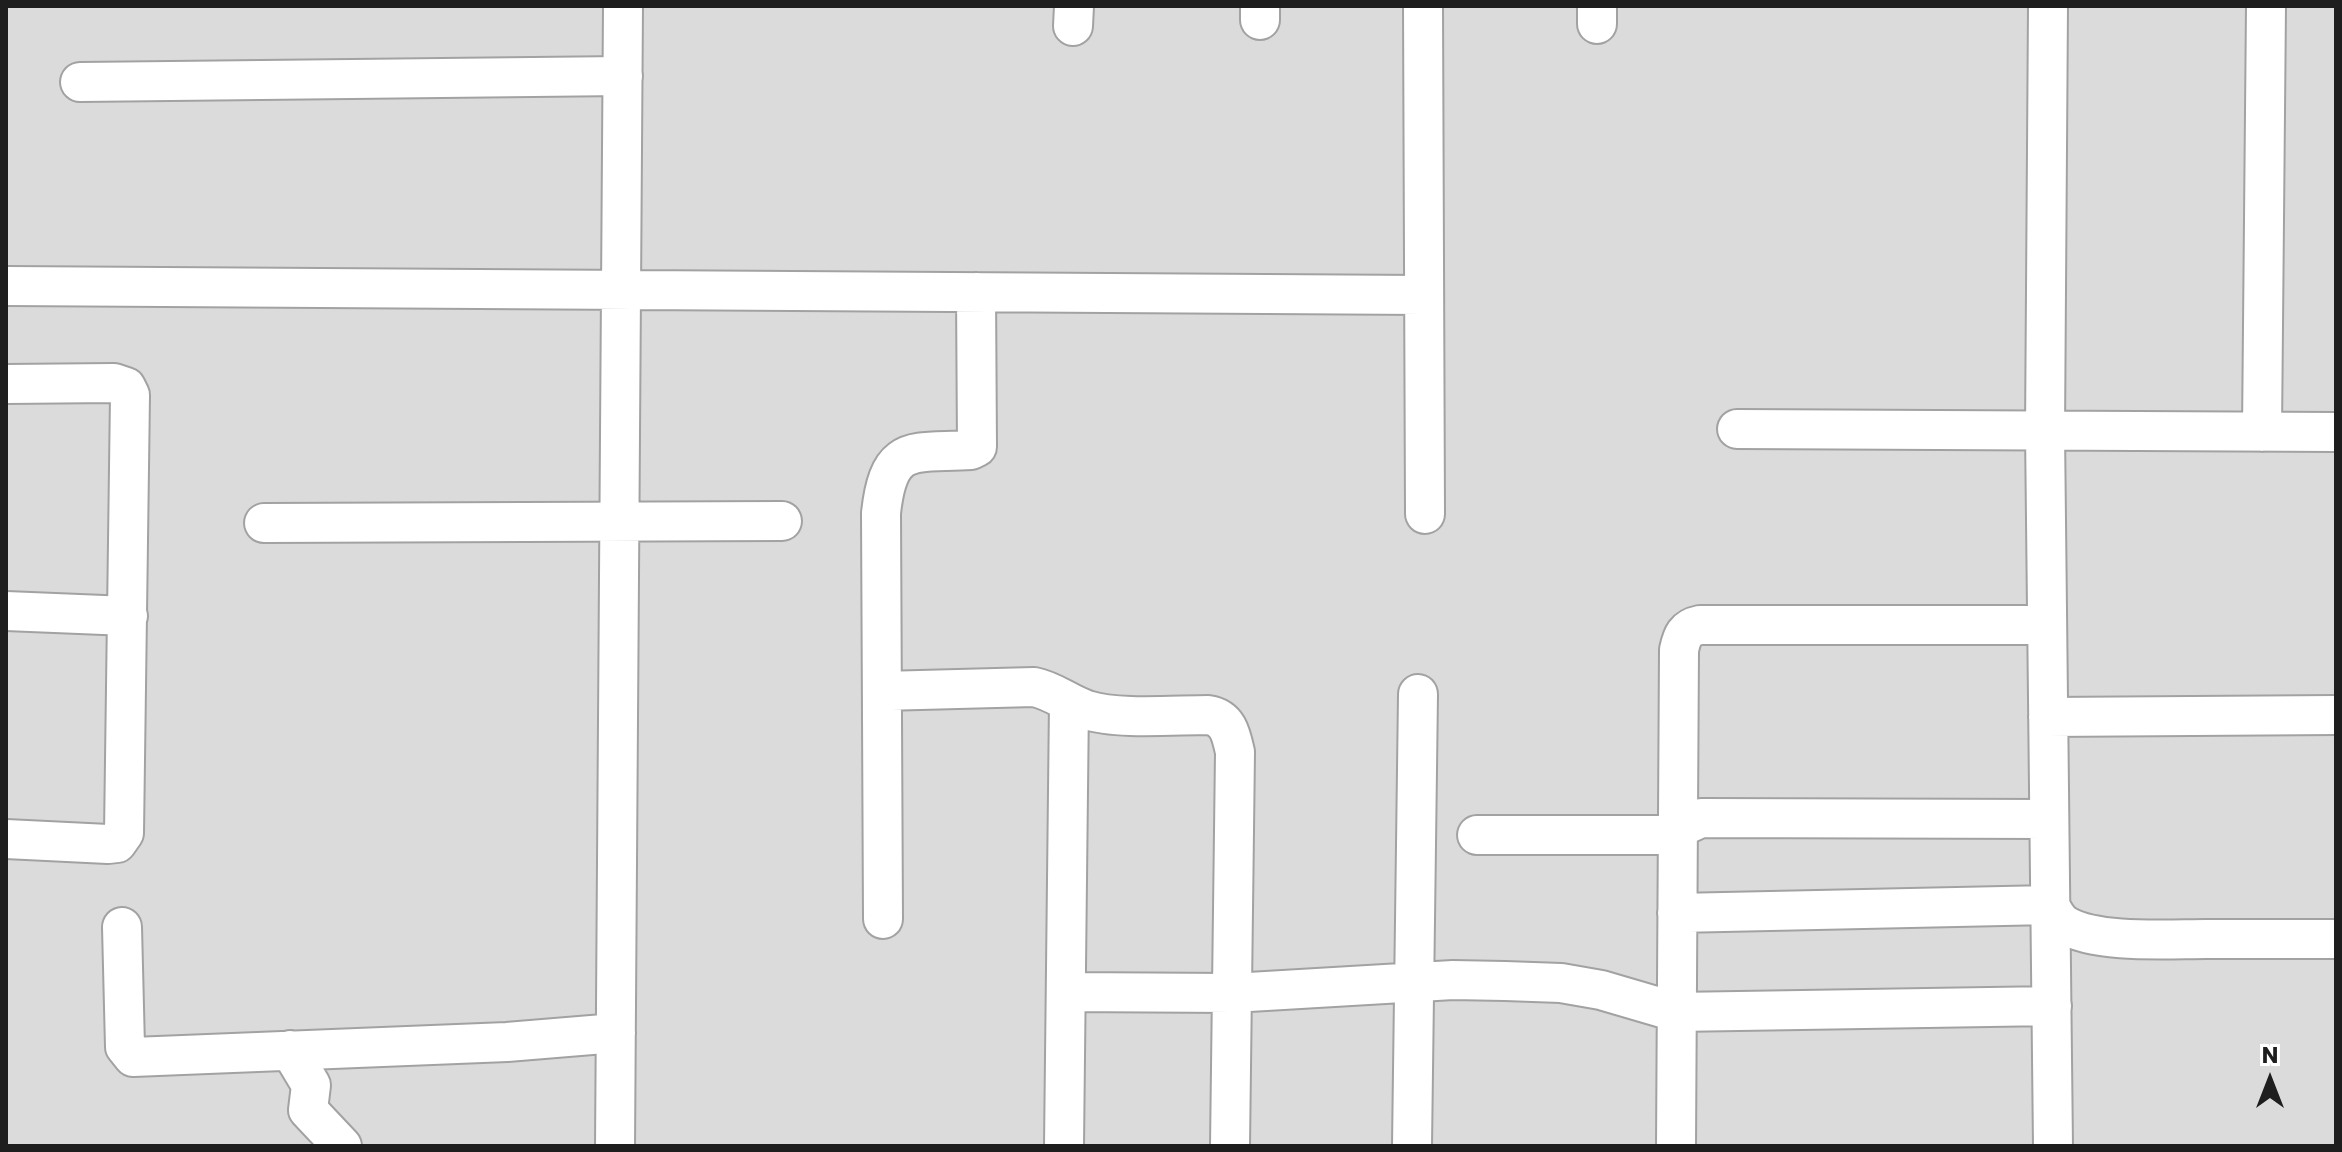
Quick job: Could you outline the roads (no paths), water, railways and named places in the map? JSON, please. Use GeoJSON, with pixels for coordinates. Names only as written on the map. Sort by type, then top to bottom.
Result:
{"type":"FeatureCollection","features":[{"type":"Feature","properties":{"kind":"street"},"geometry":{"type":"LineString","coordinates":[[615,1146],[623,6]]}},
{"type":"Feature","properties":{"kind":"street"},"geometry":{"type":"LineString","coordinates":[[1423,6],[1425,514]]}},
{"type":"Feature","properties":{"kind":"street"},"geometry":{"type":"LineString","coordinates":[[2048,6],[2045,431],[2053,1146]]}},
{"type":"Feature","properties":{"kind":"street"},"geometry":{"type":"LineString","coordinates":[[2262,432],[2266,6]]}},
{"type":"Feature","properties":{"kind":"street"},"geometry":{"type":"LineString","coordinates":[[80,82],[623,76]]}},
{"type":"Feature","properties":{"kind":"street"},"geometry":{"type":"LineString","coordinates":[[6,286],[1423,295]]}},
{"type":"Feature","properties":{"kind":"street"},"geometry":{"type":"LineString","coordinates":[[883,919],[881,513],[884,490],[894,465],[912,452],[971,450],[977,447],[976,292]]}},
{"type":"Feature","properties":{"kind":"street"},"geometry":{"type":"LineString","coordinates":[[6,384],[114,383],[126,387],[130,395],[124,833],[117,843],[108,844],[6,839]]}},
{"type":"Feature","properties":{"kind":"street"},"geometry":{"type":"LineString","coordinates":[[1737,429],[2336,432]]}},
{"type":"Feature","properties":{"kind":"street"},"geometry":{"type":"LineString","coordinates":[[264,523],[782,521]]}},
{"type":"Feature","properties":{"kind":"street"},"geometry":{"type":"LineString","coordinates":[[6,611],[128,616]]}},
{"type":"Feature","properties":{"kind":"street"},"geometry":{"type":"LineString","coordinates":[[1676,1146],[1679,650],[1683,634],[1692,627],[2047,625]]}},
{"type":"Feature","properties":{"kind":"street"},"geometry":{"type":"LineString","coordinates":[[882,691],[1034,687],[1048,690],[1089,711],[1217,716],[1229,729],[1235,752],[1230,1146]]}},
{"type":"Feature","properties":{"kind":"street"},"geometry":{"type":"LineString","coordinates":[[1412,1146],[1418,694]]}},
{"type":"Feature","properties":{"kind":"street"},"geometry":{"type":"LineString","coordinates":[[1064,1146],[1069,702]]}},
{"type":"Feature","properties":{"kind":"street"},"geometry":{"type":"LineString","coordinates":[[2048,717],[2336,715]]}},
{"type":"Feature","properties":{"kind":"street"},"geometry":{"type":"LineString","coordinates":[[1477,835],[1664,835],[1701,818],[2049,819]]}},
{"type":"Feature","properties":{"kind":"street"},"geometry":{"type":"LineString","coordinates":[[1677,913],[2050,905]]}},
{"type":"Feature","properties":{"kind":"street"},"geometry":{"type":"LineString","coordinates":[[2050,905],[2056,918],[2080,931],[2138,939],[2336,939]]}},
{"type":"Feature","properties":{"kind":"street"},"geometry":{"type":"LineString","coordinates":[[122,927],[125,1047],[129,1054],[140,1057],[507,1042],[616,1033]]}},
{"type":"Feature","properties":{"kind":"street"},"geometry":{"type":"LineString","coordinates":[[1066,992],[1232,993],[1453,980],[1561,983],[1601,990],[1676,1012],[2052,1006]]}},
{"type":"Feature","properties":{"kind":"street"},"geometry":{"type":"LineString","coordinates":[[290,1050],[311,1085],[308,1110],[342,1146]]}}]}
